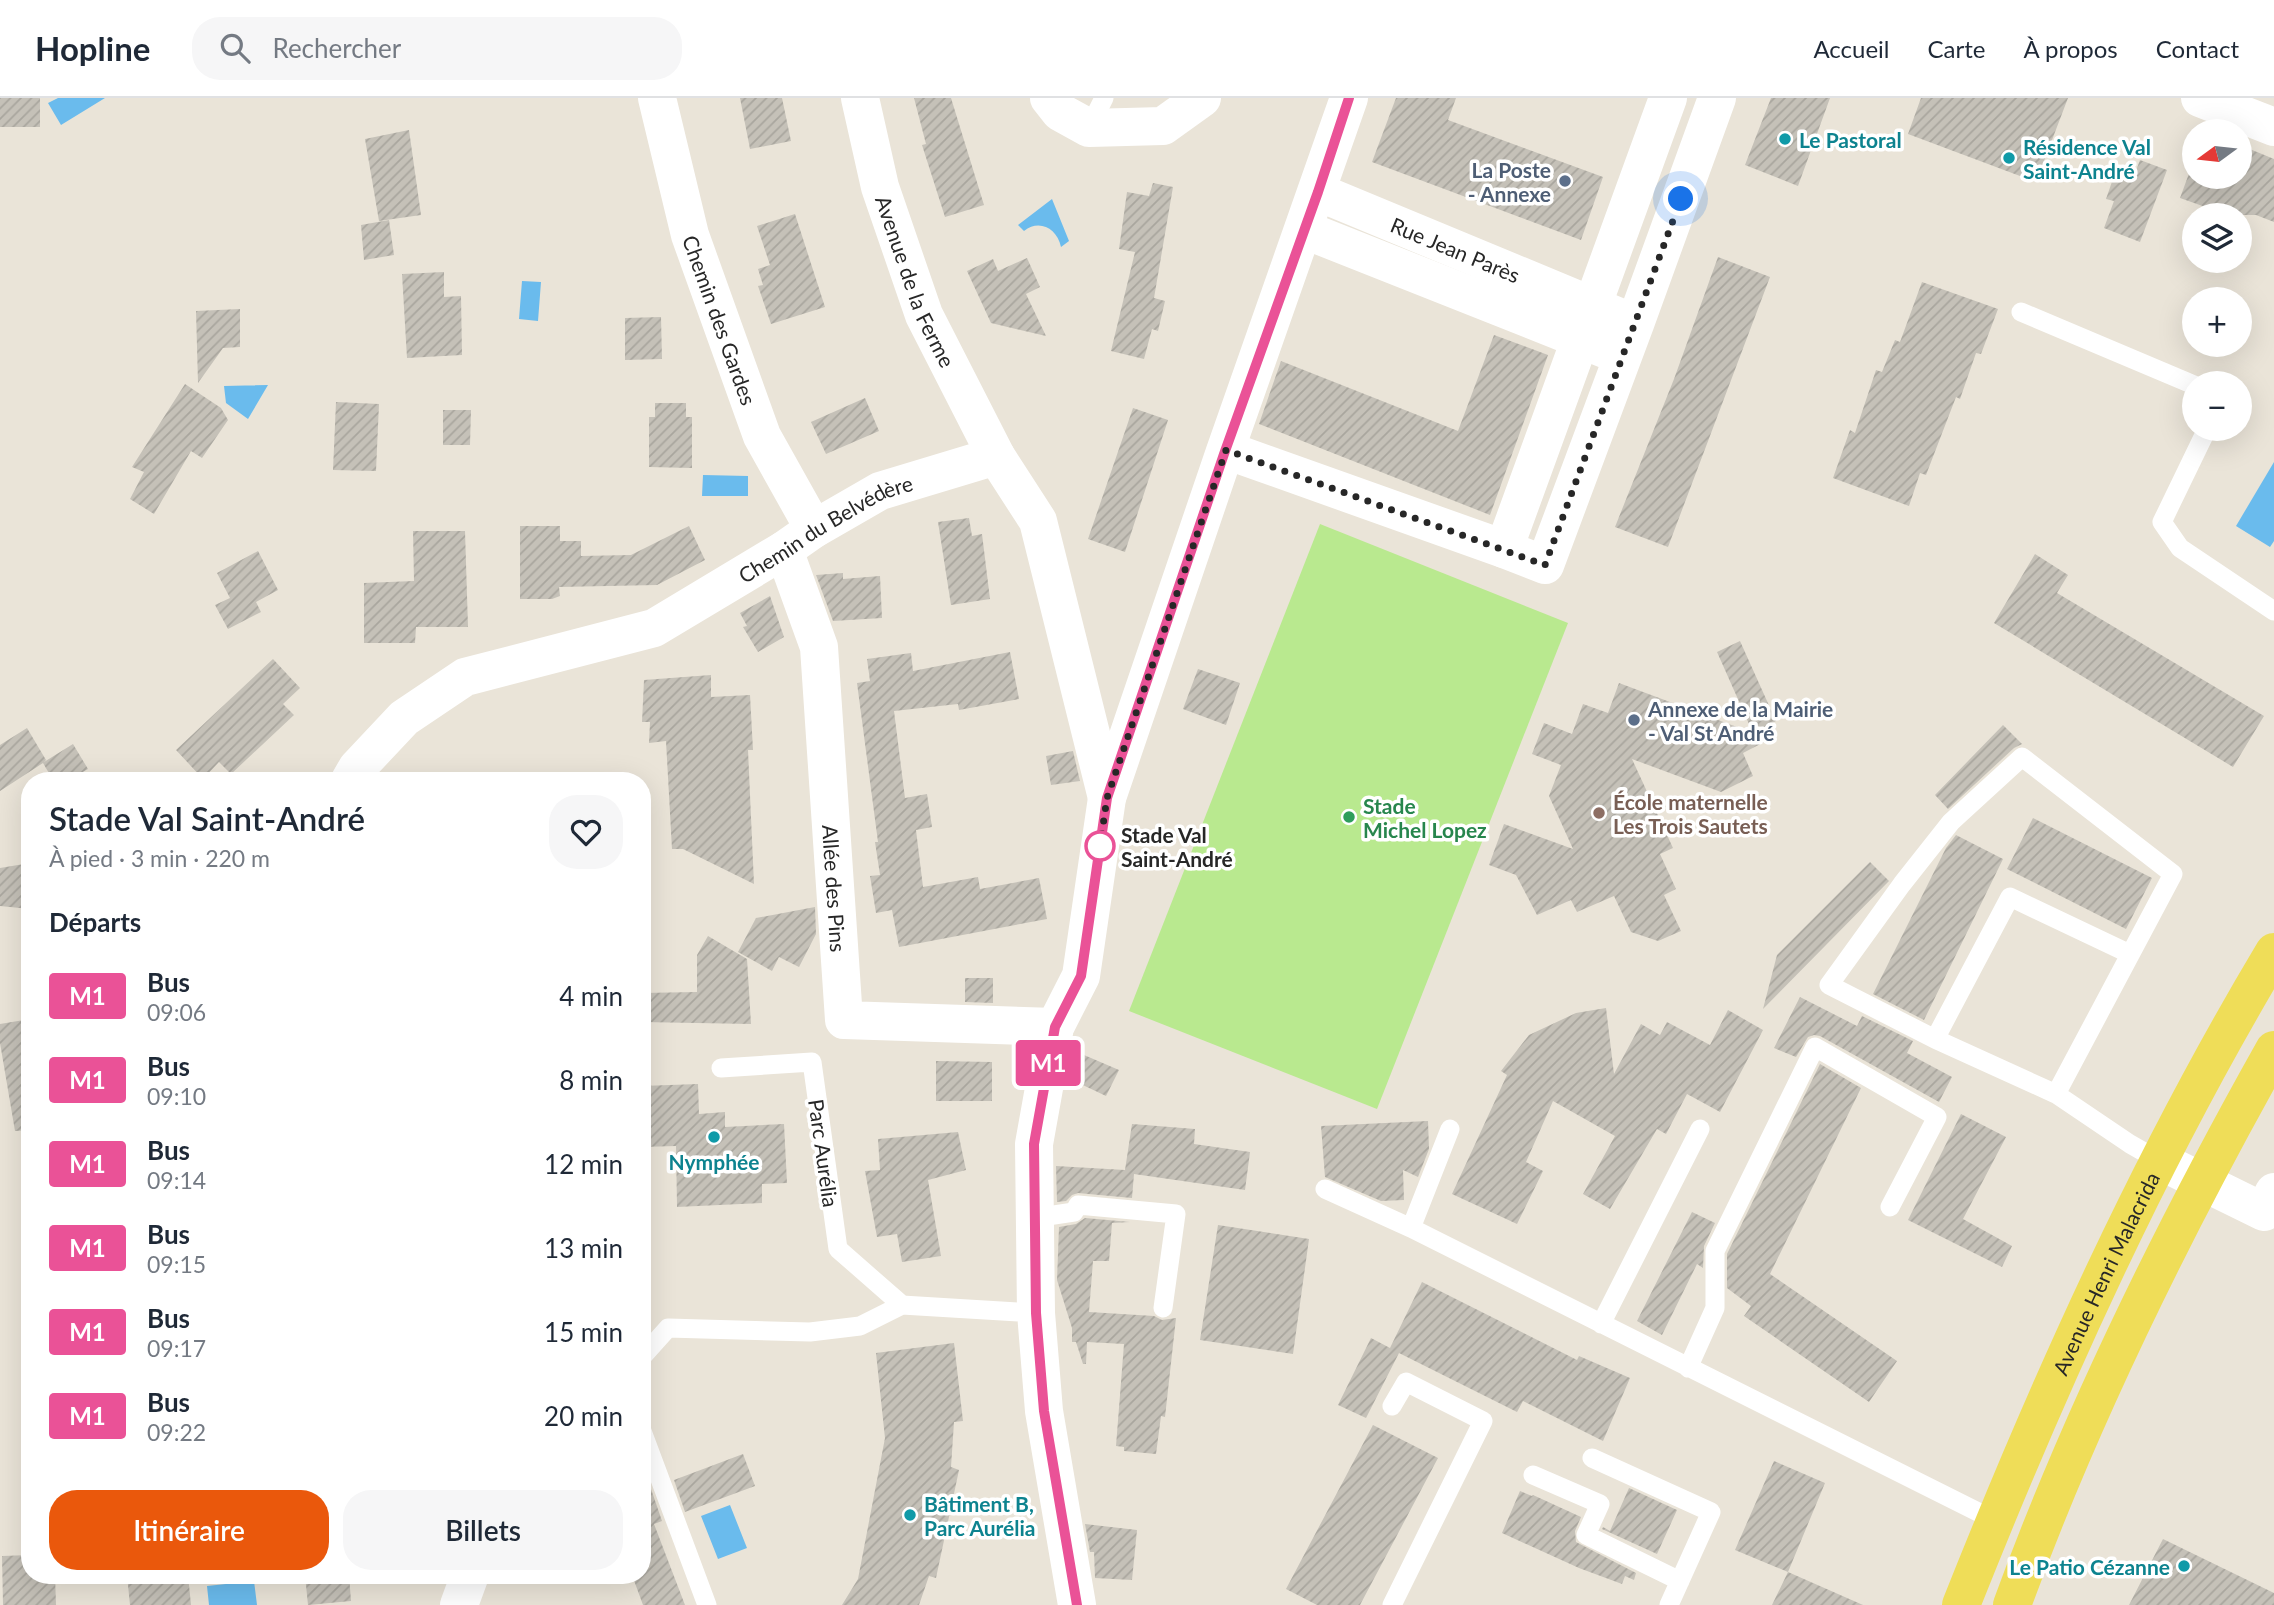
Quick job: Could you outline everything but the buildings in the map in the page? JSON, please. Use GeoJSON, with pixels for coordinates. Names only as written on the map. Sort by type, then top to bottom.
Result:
{"type":"FeatureCollection","features":[{"type":"Feature","properties":{"kind":"main road","name":"Avenue Henri Malacrida"},"geometry":{"type":"LineString","coordinates":[[1961,1605],[1994,1520],[2054,1381],[2158,1160],[2240,1008],[2274,952]]}},
{"type":"Feature","properties":{"kind":"main road"},"geometry":{"type":"LineString","coordinates":[[2012,1605],[2043,1519],[2104,1382],[2202,1183],[2274,1050]]}},
{"type":"Feature","properties":{"kind":"street","name":"Chemin des Gardes"},"geometry":{"type":"LineString","coordinates":[[657,98],[690,235],[799,539]]}},
{"type":"Feature","properties":{"kind":"street","name":"Avenue de la Ferme"},"geometry":{"type":"LineString","coordinates":[[860,98],[880,187],[923,315],[996,456]]}},
{"type":"Feature","properties":{"kind":"street"},"geometry":{"type":"LineString","coordinates":[[1049,98],[1060,112],[1096,113],[1163,126],[1202,98]]}},
{"type":"Feature","properties":{"kind":"street"},"geometry":{"type":"LineString","coordinates":[[1077,1605],[1044,1411],[1036,1313],[1034,1144],[1055,1027],[1081,976],[1107,798],[1349,98]]}},
{"type":"Feature","properties":{"kind":"street"},"geometry":{"type":"LineString","coordinates":[[1504,549],[1668,98]]}},
{"type":"Feature","properties":{"kind":"street"},"geometry":{"type":"LineString","coordinates":[[1226,450],[1545,565],[1717,98]]}},
{"type":"Feature","properties":{"kind":"street"},"geometry":{"type":"LineString","coordinates":[[2200,98],[2274,127]]}},
{"type":"Feature","properties":{"kind":"street","name":"Rue Jean Parès"},"geometry":{"type":"LineString","coordinates":[[1318,192],[1587,323]]}},
{"type":"Feature","properties":{"kind":"street","name":"Rue Jean Parès"},"geometry":{"type":"LineString","coordinates":[[1305,230],[1587,323]]}},
{"type":"Feature","properties":{"kind":"street"},"geometry":{"type":"LineString","coordinates":[[1587,323],[1629,340]]}},
{"type":"Feature","properties":{"kind":"street","name":"Chemin du Belvédère"},"geometry":{"type":"LineString","coordinates":[[355,772],[404,718],[465,677],[654,628],[880,491],[996,456]]}},
{"type":"Feature","properties":{"kind":"street"},"geometry":{"type":"LineString","coordinates":[[996,456],[1038,521],[1107,798]]}},
{"type":"Feature","properties":{"kind":"street","name":"Allée des Pins"},"geometry":{"type":"LineString","coordinates":[[799,539],[820,647],[844,1020],[1055,1027]]}},
{"type":"Feature","properties":{"kind":"street"},"geometry":{"type":"LineString","coordinates":[[2158,1160],[2202,1183],[2271,1207]]}},
{"type":"Feature","properties":{"kind":"street"},"geometry":{"type":"LineString","coordinates":[[459,1605],[467,1584]]}},
{"type":"Feature","properties":{"kind":"lane"},"geometry":{"type":"LineString","coordinates":[[2021,312],[2182,380]]}},
{"type":"Feature","properties":{"kind":"lane"},"geometry":{"type":"LineString","coordinates":[[2201,441],[2162,522],[2180,548],[2274,611]]}},
{"type":"Feature","properties":{"kind":"lane"},"geometry":{"type":"LineString","coordinates":[[2056,1094],[2173,874],[2022,757],[1951,822],[1829,985],[1935,1039],[2056,1094],[2158,1160]]}},
{"type":"Feature","properties":{"kind":"lane"},"geometry":{"type":"LineString","coordinates":[[1935,1039],[2010,897],[2130,954]]}},
{"type":"Feature","properties":{"kind":"lane"},"geometry":{"type":"LineString","coordinates":[[1688,1368],[1715,1308],[1715,1251],[1815,1046],[1937,1116],[1890,1207]]}},
{"type":"Feature","properties":{"kind":"lane","name":"Parc Aurélia"},"geometry":{"type":"LineString","coordinates":[[721,1068],[812,1062],[838,1249],[902,1305]]}},
{"type":"Feature","properties":{"kind":"lane"},"geometry":{"type":"LineString","coordinates":[[1411,1228],[1450,1129]]}},
{"type":"Feature","properties":{"kind":"lane"},"geometry":{"type":"LineString","coordinates":[[1601,1324],[1700,1129]]}},
{"type":"Feature","properties":{"kind":"lane"},"geometry":{"type":"LineString","coordinates":[[1325,1189],[1411,1228],[1994,1520]]}},
{"type":"Feature","properties":{"kind":"lane"},"geometry":{"type":"LineString","coordinates":[[1034,1218],[1074,1212],[1078,1205],[1176,1214],[1163,1308]]}},
{"type":"Feature","properties":{"kind":"lane"},"geometry":{"type":"LineString","coordinates":[[651,1347],[668,1328],[810,1332],[859,1326],[902,1305],[1036,1313]]}},
{"type":"Feature","properties":{"kind":"lane"},"geometry":{"type":"LineString","coordinates":[[1392,1406],[1406,1382],[1483,1421],[1392,1605]]}},
{"type":"Feature","properties":{"kind":"lane"},"geometry":{"type":"LineString","coordinates":[[651,1455],[707,1605]]}},
{"type":"Feature","properties":{"kind":"lane"},"geometry":{"type":"LineString","coordinates":[[1592,1458],[1711,1512],[1669,1605]]}},
{"type":"Feature","properties":{"kind":"lane"},"geometry":{"type":"LineString","coordinates":[[1533,1475],[1600,1504],[1586,1535],[1680,1581]]}},
{"type":"Feature","properties":{"kind":"green space","name":"Stade Michel Lopez"},"geometry":{"type":"Polygon","coordinates":[[[1320,524],[1568,623],[1377,1109],[1129,1011],[1320,524]]]}},
{"type":"Feature","properties":{"kind":"water"},"geometry":{"type":"Polygon","coordinates":[[[58,98],[105,98],[61,125],[48,103],[58,98]]]}},
{"type":"Feature","properties":{"kind":"water"},"geometry":{"type":"Polygon","coordinates":[[[1052,199],[1069,241],[1061,247],[1056,235],[1047,227],[1030,227],[1024,231],[1018,225],[1052,199]]]}},
{"type":"Feature","properties":{"kind":"water"},"geometry":{"type":"Polygon","coordinates":[[[522,281],[541,282],[538,321],[519,319],[522,281]]]}},
{"type":"Feature","properties":{"kind":"water"},"geometry":{"type":"Polygon","coordinates":[[[268,385],[248,419],[226,403],[224,386],[268,385]]]}},
{"type":"Feature","properties":{"kind":"water"},"geometry":{"type":"Polygon","coordinates":[[[2274,462],[2274,541],[2270,547],[2236,526],[2274,462]]]}},
{"type":"Feature","properties":{"kind":"water"},"geometry":{"type":"Polygon","coordinates":[[[703,475],[748,476],[748,496],[702,496],[703,475]]]}},
{"type":"Feature","properties":{"kind":"water"},"geometry":{"type":"Polygon","coordinates":[[[730,1505],[747,1548],[718,1559],[701,1516],[730,1505]]]}},
{"type":"Feature","properties":{"kind":"water"},"geometry":{"type":"Polygon","coordinates":[[[254,1584],[257,1605],[209,1605],[207,1586],[254,1584]]]}},
{"type":"Feature","properties":{"kind":"bus line","name":"M1"},"geometry":{"type":"LineString","coordinates":[[1077,1605],[1044,1411],[1036,1313],[1034,1144],[1055,1027],[1081,976],[1107,798],[1349,98]]}},
{"type":"Feature","properties":{"kind":"place","name":"Le Pastoral"},"geometry":{"type":"Point","coordinates":[1785,139]}},
{"type":"Feature","properties":{"kind":"place","name":"Résidence Val Saint-André"},"geometry":{"type":"Point","coordinates":[2009,158]}},
{"type":"Feature","properties":{"kind":"place","name":"La Poste - Annexe"},"geometry":{"type":"Point","coordinates":[1565,181]}},
{"type":"Feature","properties":{"kind":"place","name":"Annexe de la Mairie - Val St André"},"geometry":{"type":"Point","coordinates":[1634,720]}},
{"type":"Feature","properties":{"kind":"place","name":"École maternelle Les Trois Sautets"},"geometry":{"type":"Point","coordinates":[1599,813]}},
{"type":"Feature","properties":{"kind":"place","name":"Stade Michel Lopez"},"geometry":{"type":"Point","coordinates":[1349,817]}},
{"type":"Feature","properties":{"kind":"place","name":"Stade Val Saint-André"},"geometry":{"type":"Point","coordinates":[1100,846]}},
{"type":"Feature","properties":{"kind":"place","name":"Nymphée"},"geometry":{"type":"Point","coordinates":[714,1137]}},
{"type":"Feature","properties":{"kind":"place","name":"Bâtiment B, Parc Aurélia"},"geometry":{"type":"Point","coordinates":[910,1515]}},
{"type":"Feature","properties":{"kind":"place","name":"Le Patio Cézanne"},"geometry":{"type":"Point","coordinates":[2184,1566]}},
{"type":"Feature","properties":{"kind":"route"},"geometry":{"type":"LineString","coordinates":[[1100,846],[1107,798],[1226,450],[1545,565],[1681,199]]}}]}
